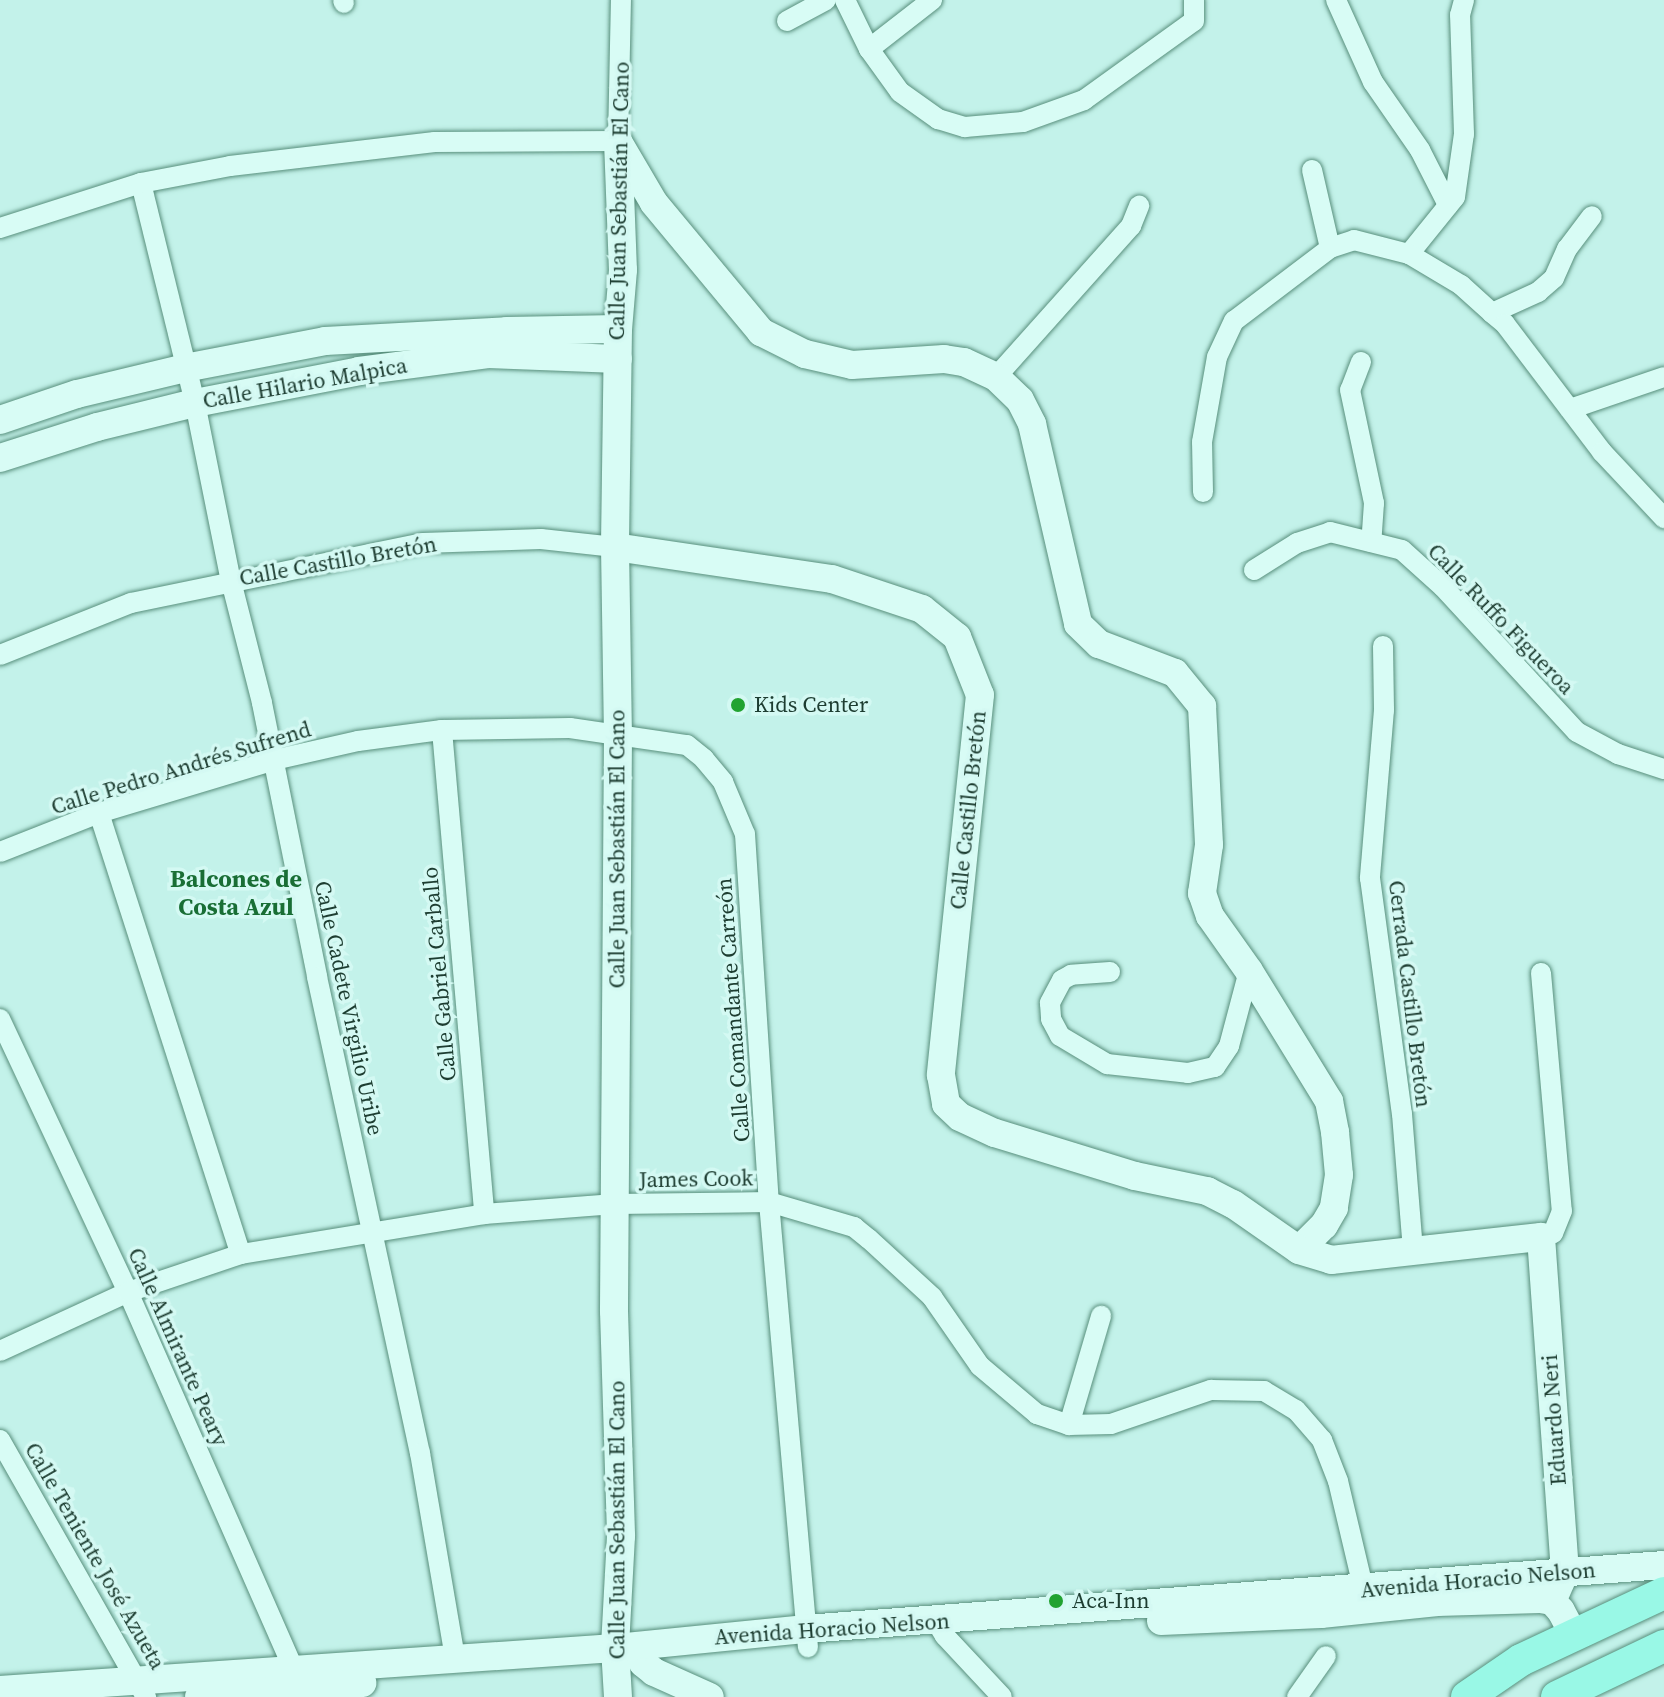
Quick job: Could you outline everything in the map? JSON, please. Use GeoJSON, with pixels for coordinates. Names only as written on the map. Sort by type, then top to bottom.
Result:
{"type":"FeatureCollection","features":[{"type":"Feature","properties":{"kind":"main road"},"geometry":{"type":"LineString","coordinates":[[1467,1697],[1521,1660],[1664,1593]]}},
{"type":"Feature","properties":{"kind":"main road"},"geometry":{"type":"LineString","coordinates":[[1557,1697],[1664,1646]]}},
{"type":"Feature","properties":{"kind":"street","name":"Calle Juan Sebastián El Cano"},"geometry":{"type":"LineString","coordinates":[[621,0],[618,141],[623,270],[618,329],[615,547],[618,734],[614,1311],[626,1666]]}},
{"type":"Feature","properties":{"kind":"street"},"geometry":{"type":"LineString","coordinates":[[787,21],[826,0]]}},
{"type":"Feature","properties":{"kind":"street"},"geometry":{"type":"LineString","coordinates":[[845,0],[869,49],[900,92],[938,119],[965,127],[1012,124],[1084,100],[1194,21],[1194,0]]}},
{"type":"Feature","properties":{"kind":"street"},"geometry":{"type":"LineString","coordinates":[[869,49],[932,0]]}},
{"type":"Feature","properties":{"kind":"street"},"geometry":{"type":"LineString","coordinates":[[1336,0],[1373,82],[1420,150],[1448,205]]}},
{"type":"Feature","properties":{"kind":"street"},"geometry":{"type":"LineString","coordinates":[[1409,254],[1455,197],[1464,134],[1460,15],[1464,0]]}},
{"type":"Feature","properties":{"kind":"street"},"geometry":{"type":"LineString","coordinates":[[0,228],[141,183],[230,166],[435,142],[618,141],[654,203],[761,332],[805,354],[852,365],[944,359],[964,362],[996,377],[1020,400],[1032,424],[1078,624],[1099,644],[1175,673],[1202,706],[1209,845],[1202,893],[1210,916],[1249,971],[1329,1101],[1335,1132],[1339,1175],[1334,1208],[1324,1225],[1299,1250]]}},
{"type":"Feature","properties":{"kind":"street"},"geometry":{"type":"LineString","coordinates":[[1312,170],[1322,200],[1330,248]]}},
{"type":"Feature","properties":{"kind":"street","name":"Calle Cadete Virgilio Uribe"},"geometry":{"type":"LineString","coordinates":[[141,183],[195,403],[231,581],[274,760],[420,1453],[455,1658]]}},
{"type":"Feature","properties":{"kind":"street"},"geometry":{"type":"LineString","coordinates":[[996,377],[1131,226],[1139,206]]}},
{"type":"Feature","properties":{"kind":"street"},"geometry":{"type":"LineString","coordinates":[[1492,313],[1538,292],[1554,278],[1567,249],[1592,216]]}},
{"type":"Feature","properties":{"kind":"street"},"geometry":{"type":"LineString","coordinates":[[1203,492],[1202,442],[1211,387],[1217,357],[1234,321],[1330,248],[1354,240],[1409,254],[1461,285],[1505,324],[1602,452],[1664,518]]}},
{"type":"Feature","properties":{"kind":"street","name":"Calle Hilario Malpica"},"geometry":{"type":"LineString","coordinates":[[0,420],[77,394],[185,368],[325,341],[507,331],[618,329]]}},
{"type":"Feature","properties":{"kind":"street","name":"Calle Hilario Malpica"},"geometry":{"type":"LineString","coordinates":[[0,458],[97,427],[195,403],[359,371],[488,354],[618,359]]}},
{"type":"Feature","properties":{"kind":"street"},"geometry":{"type":"LineString","coordinates":[[1361,362],[1350,390],[1374,503],[1371,542]]}},
{"type":"Feature","properties":{"kind":"street"},"geometry":{"type":"LineString","coordinates":[[1570,409],[1664,377]]}},
{"type":"Feature","properties":{"kind":"street","name":"Calle Ruffo Figueroa"},"geometry":{"type":"LineString","coordinates":[[1254,570],[1297,543],[1330,532],[1402,550],[1443,587],[1534,690],[1577,732],[1618,754],[1664,769]]}},
{"type":"Feature","properties":{"kind":"street","name":"Calle Castillo Bretón"},"geometry":{"type":"LineString","coordinates":[[0,655],[131,603],[423,543],[541,539],[615,547],[832,579],[922,609],[957,637],[980,695],[941,1075],[946,1104],[960,1117],[995,1133],[1135,1176],[1207,1191],[1299,1250],[1331,1260],[1541,1237]]}},
{"type":"Feature","properties":{"kind":"street","name":"Cerrada Castillo Bretón"},"geometry":{"type":"LineString","coordinates":[[1383,646],[1384,710],[1370,878],[1400,1098],[1413,1251]]}},
{"type":"Feature","properties":{"kind":"street","name":"Calle Pedro Andrés Sufrend"},"geometry":{"type":"LineString","coordinates":[[0,852],[99,813],[274,760],[358,741],[442,730],[570,728],[618,734]]}},
{"type":"Feature","properties":{"kind":"street","name":"Calle Gabriel Carballo"},"geometry":{"type":"LineString","coordinates":[[442,730],[484,1214]]}},
{"type":"Feature","properties":{"kind":"street","name":"Calle Comandante Carreón"},"geometry":{"type":"LineString","coordinates":[[618,734],[687,745],[723,782],[745,834],[769,1202],[806,1638]]}},
{"type":"Feature","properties":{"kind":"street"},"geometry":{"type":"LineString","coordinates":[[99,813],[241,1254]]}},
{"type":"Feature","properties":{"kind":"street"},"geometry":{"type":"LineString","coordinates":[[1110,972],[1071,975],[1062,980],[1050,1003],[1051,1019],[1060,1036],[1107,1064],[1188,1073],[1215,1067],[1229,1046],[1249,971]]}},
{"type":"Feature","properties":{"kind":"street"},"geometry":{"type":"LineString","coordinates":[[1541,973],[1562,1211],[1562,1220],[1553,1233],[1541,1237]]}},
{"type":"Feature","properties":{"kind":"street","name":"Calle Almirante Peary"},"geometry":{"type":"LineString","coordinates":[[0,1019],[128,1292],[301,1685]]}},
{"type":"Feature","properties":{"kind":"street","name":"James Cook"},"geometry":{"type":"LineString","coordinates":[[0,1351],[128,1292],[241,1254],[371,1230],[484,1214],[615,1204],[769,1202],[854,1227],[932,1297],[980,1366],[1037,1414],[1069,1425],[1111,1424],[1211,1390],[1264,1391],[1296,1410],[1322,1440],[1338,1481],[1366,1599]]}},
{"type":"Feature","properties":{"kind":"street","name":"Eduardo Neri"},"geometry":{"type":"LineString","coordinates":[[1541,1237],[1565,1572],[1552,1601]]}},
{"type":"Feature","properties":{"kind":"street"},"geometry":{"type":"LineString","coordinates":[[1069,1425],[1101,1316]]}},
{"type":"Feature","properties":{"kind":"street","name":"Calle Teniente José Azueta"},"geometry":{"type":"LineString","coordinates":[[0,1440],[143,1689]]}},
{"type":"Feature","properties":{"kind":"street","name":"Avenida Horacio Nelson"},"geometry":{"type":"LineString","coordinates":[[0,1690],[301,1685],[626,1666],[806,1638],[1366,1599],[1565,1572],[1664,1565]]}},
{"type":"Feature","properties":{"kind":"street","name":"Avenida Horacio Nelson"},"geometry":{"type":"LineString","coordinates":[[1366,1599],[1552,1601],[1574,1635]]}},
{"type":"Feature","properties":{"kind":"street"},"geometry":{"type":"LineString","coordinates":[[941,1628],[1002,1697]]}},
{"type":"Feature","properties":{"kind":"street"},"geometry":{"type":"LineString","coordinates":[[1308,1692],[1326,1656]]}},
{"type":"Feature","properties":{"kind":"street","name":"Avenida Horacio Nelson"},"geometry":{"type":"LineString","coordinates":[[199,1697],[301,1685],[455,1658],[626,1666]]}},
{"type":"Feature","properties":{"kind":"street"},"geometry":{"type":"LineString","coordinates":[[626,1666],[670,1697]]}},
{"type":"Feature","properties":{"kind":"street"},"geometry":{"type":"LineString","coordinates":[[626,1666],[654,1672],[710,1697]]}},
{"type":"Feature","properties":{"kind":"place","name":"Kids Center"},"geometry":{"type":"Point","coordinates":[738,705]}},
{"type":"Feature","properties":{"kind":"place","name":"Aca-Inn"},"geometry":{"type":"Point","coordinates":[1056,1601]}},
{"type":"Feature","properties":{"kind":"district","name":"Balcones de Costa Azul"},"geometry":{"type":"Point","coordinates":[236,893]}}]}
